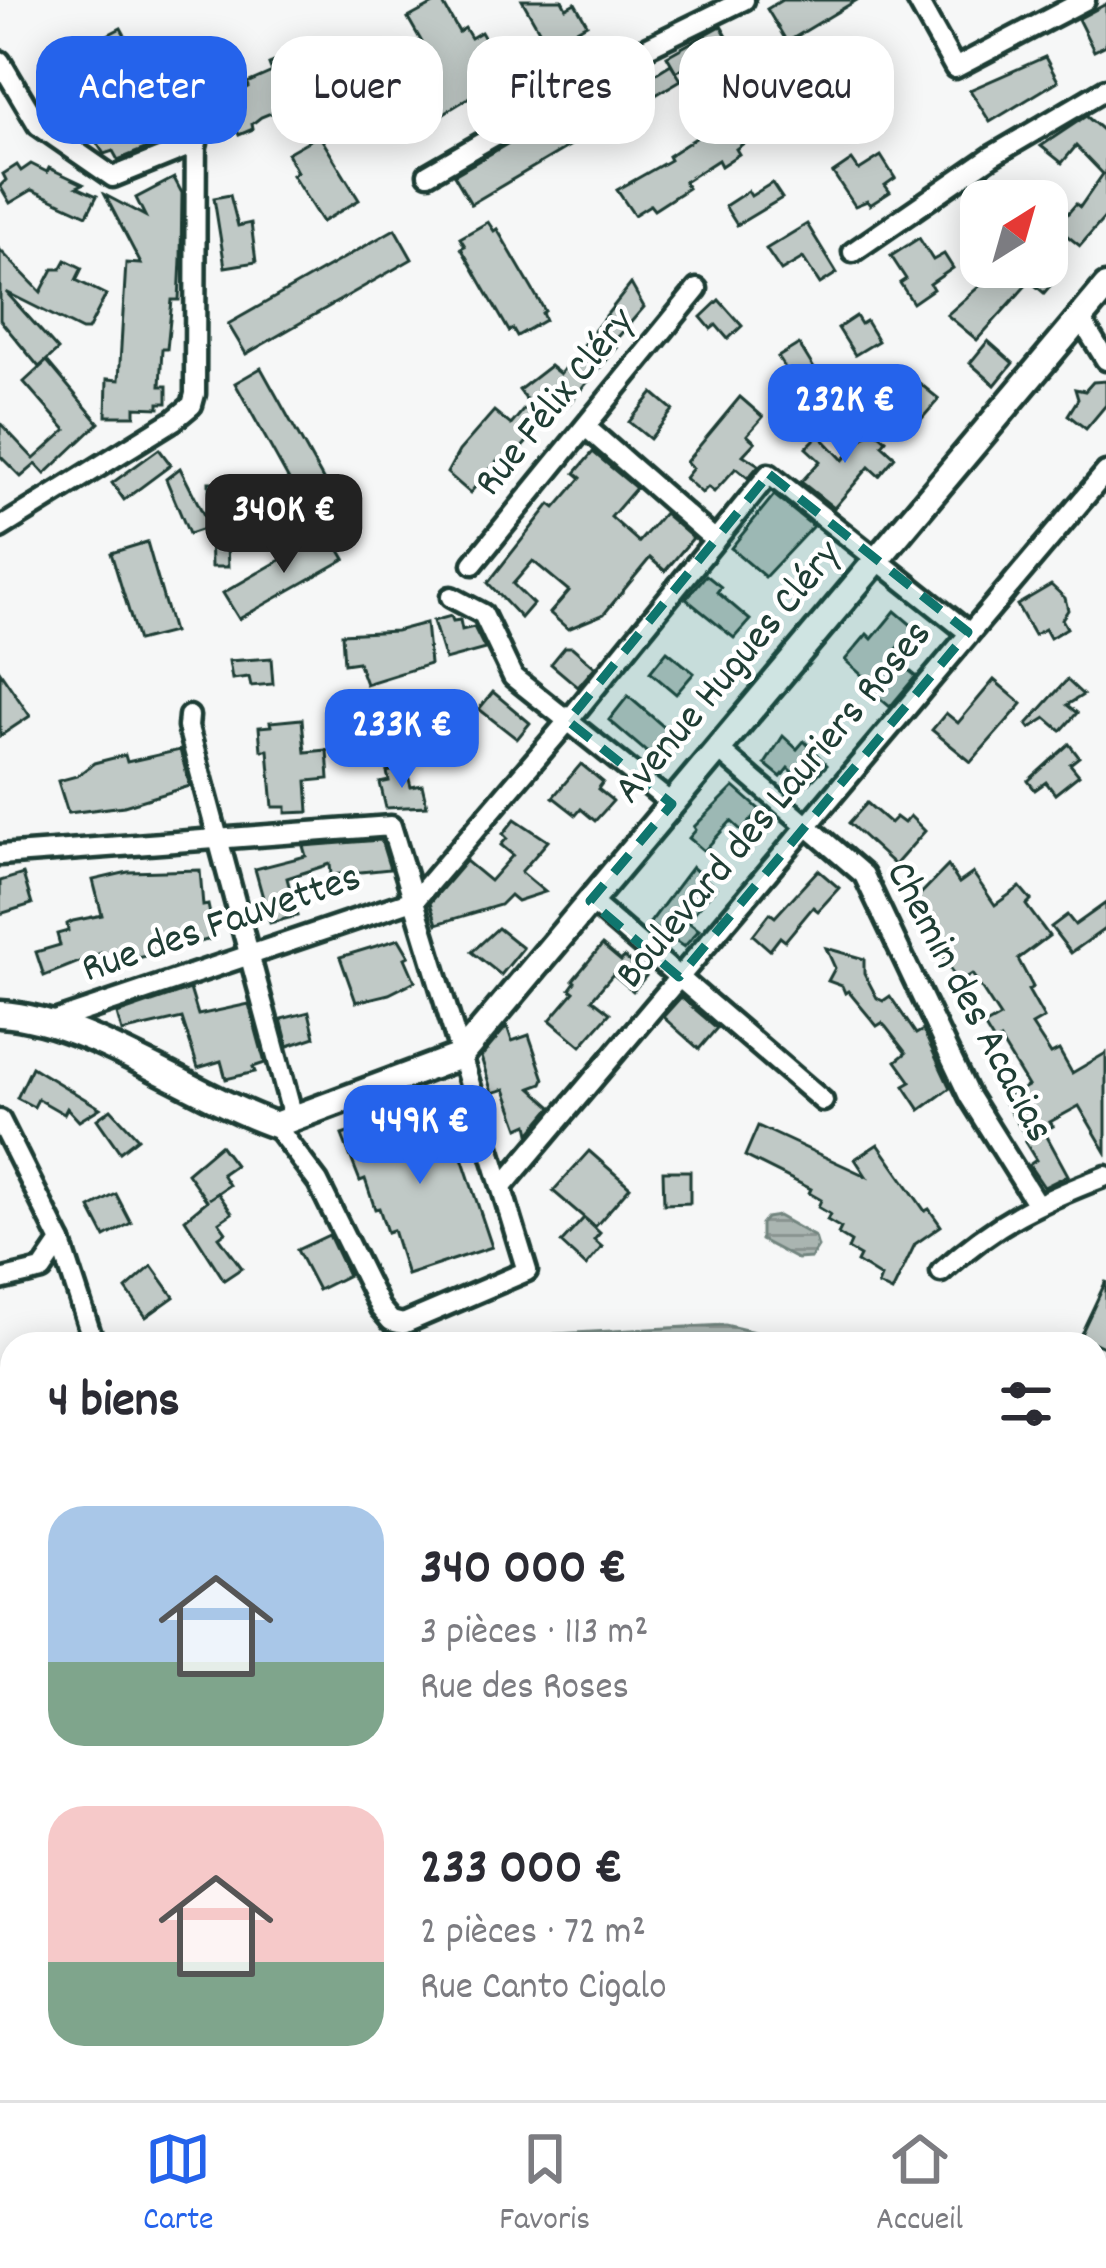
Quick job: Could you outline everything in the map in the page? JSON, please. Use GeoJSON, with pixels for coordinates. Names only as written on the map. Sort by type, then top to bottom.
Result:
{"type":"FeatureCollection","features":[{"type":"Feature","properties":{"kind":"street"},"geometry":{"type":"LineString","coordinates":[[428,174],[648,47],[744,0]]}},
{"type":"Feature","properties":{"kind":"street"},"geometry":{"type":"LineString","coordinates":[[917,0],[955,68],[1085,0]]}},
{"type":"Feature","properties":{"kind":"street"},"geometry":{"type":"LineString","coordinates":[[0,61],[36,122]]}},
{"type":"Feature","properties":{"kind":"street"},"geometry":{"type":"LineString","coordinates":[[853,252],[992,156],[1106,89]]}},
{"type":"Feature","properties":{"kind":"street"},"geometry":{"type":"LineString","coordinates":[[65,144],[113,177],[195,144]]}},
{"type":"Feature","properties":{"kind":"street"},"geometry":{"type":"LineString","coordinates":[[0,528],[192,405],[197,144]]}},
{"type":"Feature","properties":{"kind":"street","name":"Avenue Hugues Cléry"},"geometry":{"type":"LineString","coordinates":[[460,1056],[1106,287]]}},
{"type":"Feature","properties":{"kind":"street","name":"Rue Félix Cléry"},"geometry":{"type":"LineString","coordinates":[[473,564],[697,289]]}},
{"type":"Feature","properties":{"kind":"street"},"geometry":{"type":"LineString","coordinates":[[1080,319],[1106,361]]}},
{"type":"Feature","properties":{"kind":"street"},"geometry":{"type":"LineString","coordinates":[[586,428],[715,540]]}},
{"type":"Feature","properties":{"kind":"street","name":"Boulevard des Lauriers Roses"},"geometry":{"type":"LineString","coordinates":[[502,1187],[1106,472]]}},
{"type":"Feature","properties":{"kind":"street"},"geometry":{"type":"LineString","coordinates":[[416,899],[769,474],[968,632]]}},
{"type":"Feature","properties":{"kind":"street"},"geometry":{"type":"LineString","coordinates":[[451,597],[483,614],[513,677],[672,804]]}},
{"type":"Feature","properties":{"kind":"street"},"geometry":{"type":"LineString","coordinates":[[0,855],[215,839],[391,826],[526,1271],[403,1324],[391,1321],[380,1308],[284,1121],[248,956],[215,839],[188,728],[189,716]]}},
{"type":"Feature","properties":{"kind":"street","name":"Chemin des Acacias"},"geometry":{"type":"LineString","coordinates":[[719,750],[864,875],[968,1096],[1036,1203]]}},
{"type":"Feature","properties":{"kind":"street","name":"Rue des Fauvettes"},"geometry":{"type":"LineString","coordinates":[[50,1022],[416,899]]}},
{"type":"Feature","properties":{"kind":"street"},"geometry":{"type":"LineString","coordinates":[[590,901],[823,1101]]}},
{"type":"Feature","properties":{"kind":"street"},"geometry":{"type":"LineString","coordinates":[[0,1014],[50,1022],[238,1112],[284,1121],[460,1056]]}},
{"type":"Feature","properties":{"kind":"street"},"geometry":{"type":"LineString","coordinates":[[0,1120],[61,1242],[90,1332]]}},
{"type":"Feature","properties":{"kind":"street"},"geometry":{"type":"LineString","coordinates":[[941,1272],[977,1240],[1036,1203],[1106,1176]]}},
{"type":"Feature","properties":{"kind":"street"},"geometry":{"type":"LineString","coordinates":[[0,1280],[42,1270],[61,1242]]}},
{"type":"Feature","properties":{"kind":"highlighted area"},"geometry":{"type":"Polygon","coordinates":[[[769,474],[968,632],[679,977],[590,901],[672,804],[568,721],[769,474]]]}},
{"type":"Feature","properties":{"kind":"shaded area"},"geometry":{"type":"Polygon","coordinates":[[[778,1216],[815,1237],[818,1247],[811,1258],[797,1259],[761,1240],[761,1224],[778,1216]]]}},
{"type":"Feature","properties":{"kind":"shaded area"},"geometry":{"type":"Polygon","coordinates":[[[725,1325],[754,1332],[593,1332],[725,1325]]]}},
{"type":"Feature","properties":{"kind":"building"},"geometry":{"type":"Polygon","coordinates":[[[441,0],[459,32],[465,28],[470,36],[467,99],[443,114],[443,36],[418,36],[408,18],[441,0]]]}},
{"type":"Feature","properties":{"kind":"building"},"geometry":{"type":"Polygon","coordinates":[[[522,0],[562,0],[566,8],[575,3],[587,24],[566,36],[542,36],[522,0]]]}},
{"type":"Feature","properties":{"kind":"building"},"geometry":{"type":"Polygon","coordinates":[[[782,0],[857,0],[797,36],[783,36],[767,9],[782,0]]]}},
{"type":"Feature","properties":{"kind":"building"},"geometry":{"type":"Polygon","coordinates":[[[1106,4],[1106,45],[1094,51],[1078,19],[1106,4]]]}},
{"type":"Feature","properties":{"kind":"building"},"geometry":{"type":"Polygon","coordinates":[[[721,26],[727,36],[703,36],[721,26]]]}},
{"type":"Feature","properties":{"kind":"building"},"geometry":{"type":"Polygon","coordinates":[[[679,49],[679,70],[676,72],[667,56],[679,49]]]}},
{"type":"Feature","properties":{"kind":"building"},"geometry":{"type":"Polygon","coordinates":[[[1045,57],[1058,81],[990,122],[970,90],[1045,57]]]}},
{"type":"Feature","properties":{"kind":"building"},"geometry":{"type":"Polygon","coordinates":[[[671,64],[679,81],[655,95],[655,74],[671,64]]]}},
{"type":"Feature","properties":{"kind":"building"},"geometry":{"type":"Polygon","coordinates":[[[271,72],[271,113],[247,132],[248,87],[247,83],[271,72]]]}},
{"type":"Feature","properties":{"kind":"building"},"geometry":{"type":"Polygon","coordinates":[[[1086,116],[1106,133],[1106,216],[1080,246],[1068,236],[1068,213],[1076,204],[1080,207],[1103,174],[1076,146],[1062,163],[1041,146],[1086,116]]]}},
{"type":"Feature","properties":{"kind":"building"},"geometry":{"type":"Polygon","coordinates":[[[98,144],[157,144],[118,160],[113,151],[104,154],[98,144]]]}},
{"type":"Feature","properties":{"kind":"building"},"geometry":{"type":"Polygon","coordinates":[[[303,144],[325,144],[359,200],[322,222],[292,175],[297,172],[287,153],[303,144]]]}},
{"type":"Feature","properties":{"kind":"building"},"geometry":{"type":"Polygon","coordinates":[[[507,144],[573,144],[471,204],[454,175],[507,144]]]}},
{"type":"Feature","properties":{"kind":"building"},"geometry":{"type":"Polygon","coordinates":[[[687,144],[743,144],[736,149],[739,154],[721,166],[718,160],[684,182],[688,188],[654,210],[650,205],[634,215],[617,190],[670,160],[668,156],[687,144]]]}},
{"type":"Feature","properties":{"kind":"building"},"geometry":{"type":"Polygon","coordinates":[[[881,156],[895,178],[885,185],[890,192],[870,205],[867,201],[855,206],[833,173],[852,160],[859,170],[881,156]]]}},
{"type":"Feature","properties":{"kind":"building"},"geometry":{"type":"Polygon","coordinates":[[[31,164],[83,184],[77,187],[97,196],[87,215],[32,190],[10,203],[0,186],[6,180],[3,174],[17,165],[21,171],[31,164]]]}},
{"type":"Feature","properties":{"kind":"building"},"geometry":{"type":"Polygon","coordinates":[[[174,178],[182,193],[181,259],[179,300],[172,300],[167,349],[162,349],[160,386],[167,386],[167,403],[159,403],[159,408],[135,407],[135,416],[106,416],[107,379],[119,380],[126,263],[141,264],[105,195],[145,216],[136,198],[174,178]]]}},
{"type":"Feature","properties":{"kind":"building"},"geometry":{"type":"Polygon","coordinates":[[[772,183],[782,198],[737,225],[725,206],[772,183]]]}},
{"type":"Feature","properties":{"kind":"building"},"geometry":{"type":"Polygon","coordinates":[[[230,195],[238,226],[251,223],[256,262],[225,267],[214,198],[230,195]]]}},
{"type":"Feature","properties":{"kind":"building"},"geometry":{"type":"Polygon","coordinates":[[[488,222],[497,229],[545,311],[545,320],[517,336],[513,329],[509,331],[461,248],[465,246],[460,238],[488,222]]]}},
{"type":"Feature","properties":{"kind":"building"},"geometry":{"type":"Polygon","coordinates":[[[807,224],[837,273],[820,284],[803,258],[781,271],[766,249],[807,224]]]}},
{"type":"Feature","properties":{"kind":"building"},"geometry":{"type":"Polygon","coordinates":[[[395,229],[412,259],[246,354],[228,324],[395,229]]]}},
{"type":"Feature","properties":{"kind":"building"},"geometry":{"type":"Polygon","coordinates":[[[919,238],[933,260],[944,254],[953,268],[913,303],[900,283],[906,279],[891,256],[919,238]]]}},
{"type":"Feature","properties":{"kind":"building"},"geometry":{"type":"Polygon","coordinates":[[[0,250],[41,292],[53,269],[61,269],[66,260],[82,268],[76,280],[106,295],[88,330],[82,330],[6,292],[58,350],[39,367],[0,320],[0,250]]]}},
{"type":"Feature","properties":{"kind":"building"},"geometry":{"type":"Polygon","coordinates":[[[631,284],[644,307],[610,342],[617,348],[567,406],[561,402],[508,464],[500,458],[470,493],[447,473],[459,451],[494,411],[511,425],[529,403],[519,390],[550,366],[560,374],[631,284]]]}},
{"type":"Feature","properties":{"kind":"building"},"geometry":{"type":"Polygon","coordinates":[[[977,288],[1024,288],[977,340],[947,315],[977,288]]]}},
{"type":"Feature","properties":{"kind":"building"},"geometry":{"type":"Polygon","coordinates":[[[719,300],[742,326],[728,339],[701,317],[719,300]]]}},
{"type":"Feature","properties":{"kind":"building"},"geometry":{"type":"Polygon","coordinates":[[[856,316],[861,324],[866,321],[878,341],[855,355],[838,328],[856,316]]]}},
{"type":"Feature","properties":{"kind":"building"},"geometry":{"type":"Polygon","coordinates":[[[988,341],[1013,363],[995,385],[970,363],[988,341]]]}},
{"type":"Feature","properties":{"kind":"building"},"geometry":{"type":"Polygon","coordinates":[[[799,344],[826,388],[806,400],[778,357],[799,344]]]}},
{"type":"Feature","properties":{"kind":"building"},"geometry":{"type":"Polygon","coordinates":[[[47,361],[99,423],[45,474],[36,464],[21,477],[0,456],[0,423],[34,459],[66,430],[24,382],[47,361]]]}},
{"type":"Feature","properties":{"kind":"building"},"geometry":{"type":"Polygon","coordinates":[[[261,368],[340,510],[314,525],[235,383],[261,368]]]}},
{"type":"Feature","properties":{"kind":"building"},"geometry":{"type":"Polygon","coordinates":[[[908,374],[939,399],[918,423],[888,397],[908,374]]]}},
{"type":"Feature","properties":{"kind":"building"},"geometry":{"type":"Polygon","coordinates":[[[1106,381],[1106,405],[1086,429],[1068,415],[1078,399],[1075,389],[1085,391],[1093,382],[1106,381]]]}},
{"type":"Feature","properties":{"kind":"building"},"geometry":{"type":"Polygon","coordinates":[[[653,393],[673,410],[650,439],[629,422],[653,393]]]}},
{"type":"Feature","properties":{"kind":"building"},"geometry":{"type":"Polygon","coordinates":[[[740,397],[763,417],[747,435],[755,442],[743,455],[759,465],[748,478],[736,468],[714,492],[708,487],[702,493],[685,478],[693,468],[686,462],[740,397]]]}},
{"type":"Feature","properties":{"kind":"building"},"geometry":{"type":"Polygon","coordinates":[[[872,428],[895,457],[879,476],[869,467],[834,508],[801,482],[820,461],[806,448],[819,435],[843,460],[872,428]]]}},
{"type":"Feature","properties":{"kind":"building"},"geometry":{"type":"Polygon","coordinates":[[[159,449],[171,465],[124,500],[112,483],[159,449]]]}},
{"type":"Feature","properties":{"kind":"building"},"geometry":{"type":"Polygon","coordinates":[[[593,452],[636,488],[611,517],[639,542],[664,513],[693,538],[665,571],[650,558],[604,614],[568,629],[550,613],[569,591],[533,561],[513,584],[533,604],[521,618],[488,583],[550,504],[555,508],[581,478],[575,473],[593,452]]]}},
{"type":"Feature","properties":{"kind":"building"},"geometry":{"type":"Polygon","coordinates":[[[180,468],[210,527],[189,534],[166,479],[180,468]]]}},
{"type":"Feature","properties":{"kind":"building"},"geometry":{"type":"Polygon","coordinates":[[[209,482],[224,482],[228,567],[211,567],[209,482]]]}},
{"type":"Feature","properties":{"kind":"building"},"geometry":{"type":"Polygon","coordinates":[[[774,495],[813,526],[765,577],[731,548],[774,495]]]}},
{"type":"Feature","properties":{"kind":"building"},"geometry":{"type":"Polygon","coordinates":[[[329,532],[345,559],[239,619],[223,593],[329,532]]]}},
{"type":"Feature","properties":{"kind":"building"},"geometry":{"type":"Polygon","coordinates":[[[147,542],[173,632],[138,641],[111,553],[147,542]]]}},
{"type":"Feature","properties":{"kind":"building"},"geometry":{"type":"Polygon","coordinates":[[[706,575],[721,587],[717,592],[750,620],[734,638],[686,599],[706,575]]]}},
{"type":"Feature","properties":{"kind":"building"},"geometry":{"type":"Polygon","coordinates":[[[1051,585],[1065,598],[1068,610],[1062,619],[1067,628],[1050,638],[1045,629],[1034,635],[1017,605],[1051,585]]]}},
{"type":"Feature","properties":{"kind":"building"},"geometry":{"type":"Polygon","coordinates":[[[895,611],[915,628],[891,656],[916,676],[890,707],[845,660],[867,634],[872,639],[895,611]]]}},
{"type":"Feature","properties":{"kind":"building"},"geometry":{"type":"Polygon","coordinates":[[[451,616],[453,621],[460,620],[462,630],[474,627],[485,649],[445,660],[433,621],[451,616]]]}},
{"type":"Feature","properties":{"kind":"building"},"geometry":{"type":"Polygon","coordinates":[[[426,623],[430,664],[366,684],[358,662],[344,664],[342,634],[396,631],[426,623]]]}},
{"type":"Feature","properties":{"kind":"building"},"geometry":{"type":"Polygon","coordinates":[[[565,647],[572,647],[595,667],[578,687],[551,664],[565,647]]]}},
{"type":"Feature","properties":{"kind":"building"},"geometry":{"type":"Polygon","coordinates":[[[667,651],[694,673],[676,694],[650,672],[667,651]]]}},
{"type":"Feature","properties":{"kind":"building"},"geometry":{"type":"Polygon","coordinates":[[[271,658],[273,684],[251,686],[249,677],[232,679],[229,661],[271,658]]]}},
{"type":"Feature","properties":{"kind":"building"},"geometry":{"type":"Polygon","coordinates":[[[0,672],[30,716],[0,736],[0,672]]]}},
{"type":"Feature","properties":{"kind":"building"},"geometry":{"type":"Polygon","coordinates":[[[994,680],[1022,704],[971,762],[932,730],[946,713],[958,723],[994,680]]]}},
{"type":"Feature","properties":{"kind":"building"},"geometry":{"type":"Polygon","coordinates":[[[1067,680],[1083,695],[1067,705],[1077,713],[1061,731],[1046,718],[1030,728],[1027,724],[1067,680]]]}},
{"type":"Feature","properties":{"kind":"building"},"geometry":{"type":"Polygon","coordinates":[[[493,692],[530,723],[517,739],[479,709],[493,692]]]}},
{"type":"Feature","properties":{"kind":"building"},"geometry":{"type":"Polygon","coordinates":[[[628,696],[671,733],[651,756],[609,720],[628,696]]]}},
{"type":"Feature","properties":{"kind":"building"},"geometry":{"type":"Polygon","coordinates":[[[302,719],[305,752],[327,750],[329,779],[307,781],[309,812],[286,813],[286,807],[273,807],[268,750],[261,750],[259,727],[302,719]]]}},
{"type":"Feature","properties":{"kind":"building"},"geometry":{"type":"Polygon","coordinates":[[[783,736],[797,749],[804,741],[827,765],[810,783],[796,770],[793,773],[788,768],[781,777],[765,764],[783,736]]]}},
{"type":"Feature","properties":{"kind":"building"},"geometry":{"type":"Polygon","coordinates":[[[1069,744],[1079,757],[1070,764],[1079,775],[1055,794],[1046,782],[1035,790],[1028,781],[1069,744]]]}},
{"type":"Feature","properties":{"kind":"building"},"geometry":{"type":"Polygon","coordinates":[[[180,750],[190,786],[124,806],[68,813],[58,781],[77,776],[94,763],[125,755],[127,762],[180,750]]]}},
{"type":"Feature","properties":{"kind":"building"},"geometry":{"type":"Polygon","coordinates":[[[581,764],[603,782],[598,789],[613,801],[595,821],[581,809],[576,815],[553,797],[581,764]]]}},
{"type":"Feature","properties":{"kind":"building"},"geometry":{"type":"Polygon","coordinates":[[[406,767],[411,787],[422,785],[427,806],[386,808],[380,783],[389,781],[387,772],[406,767]]]}},
{"type":"Feature","properties":{"kind":"building"},"geometry":{"type":"Polygon","coordinates":[[[734,787],[760,810],[742,831],[731,821],[704,851],[689,838],[694,827],[734,787]]]}},
{"type":"Feature","properties":{"kind":"building"},"geometry":{"type":"Polygon","coordinates":[[[867,803],[890,823],[896,817],[904,823],[910,816],[925,831],[895,865],[849,823],[867,803]]]}},
{"type":"Feature","properties":{"kind":"building"},"geometry":{"type":"Polygon","coordinates":[[[515,819],[548,841],[521,872],[545,892],[517,901],[510,895],[500,905],[437,924],[430,903],[466,861],[490,881],[513,855],[501,845],[515,819]]]}},
{"type":"Feature","properties":{"kind":"building"},"geometry":{"type":"Polygon","coordinates":[[[381,840],[390,869],[331,875],[330,864],[287,878],[297,916],[270,923],[255,869],[306,856],[303,846],[381,840]]]}},
{"type":"Feature","properties":{"kind":"building"},"geometry":{"type":"Polygon","coordinates":[[[948,866],[959,883],[973,873],[995,905],[1020,887],[1031,900],[1026,905],[1049,936],[1018,959],[1044,1018],[1032,1025],[1051,1054],[1059,1050],[1072,1073],[1106,1053],[1106,1152],[1079,1106],[1050,1122],[1053,1126],[1044,1131],[1068,1175],[1044,1187],[1029,1165],[1036,1160],[1028,1140],[1003,1100],[1028,1086],[1000,1040],[995,1044],[984,1026],[1000,1017],[972,974],[959,983],[928,934],[933,928],[910,905],[948,866]]]}},
{"type":"Feature","properties":{"kind":"building"},"geometry":{"type":"Polygon","coordinates":[[[692,867],[716,888],[687,921],[699,930],[684,947],[649,924],[692,867]]]}},
{"type":"Feature","properties":{"kind":"building"},"geometry":{"type":"Polygon","coordinates":[[[200,870],[203,906],[208,905],[215,938],[104,967],[101,953],[44,976],[36,952],[60,945],[57,934],[68,931],[67,924],[102,915],[93,880],[128,872],[200,870]]]}},
{"type":"Feature","properties":{"kind":"building"},"geometry":{"type":"Polygon","coordinates":[[[818,870],[839,888],[770,950],[753,935],[818,870]]]}},
{"type":"Feature","properties":{"kind":"building"},"geometry":{"type":"Polygon","coordinates":[[[23,874],[32,904],[0,914],[0,881],[23,874]]]}},
{"type":"Feature","properties":{"kind":"building"},"geometry":{"type":"Polygon","coordinates":[[[1106,903],[1106,928],[1071,953],[1051,927],[1067,915],[1075,925],[1106,903]]]}},
{"type":"Feature","properties":{"kind":"building"},"geometry":{"type":"Polygon","coordinates":[[[498,928],[523,948],[501,975],[472,952],[498,928]]]}},
{"type":"Feature","properties":{"kind":"building"},"geometry":{"type":"Polygon","coordinates":[[[399,939],[415,981],[356,1002],[340,957],[399,939]]]}},
{"type":"Feature","properties":{"kind":"building"},"geometry":{"type":"Polygon","coordinates":[[[602,945],[646,976],[633,991],[613,974],[592,999],[610,1013],[581,1046],[550,1020],[574,992],[570,989],[573,980],[602,945]]]}},
{"type":"Feature","properties":{"kind":"building"},"geometry":{"type":"Polygon","coordinates":[[[826,948],[864,959],[864,973],[877,998],[883,1001],[890,996],[916,1034],[923,1030],[950,1088],[920,1110],[904,1086],[911,1082],[896,1061],[906,1053],[848,991],[828,981],[835,968],[826,948]]]}},
{"type":"Feature","properties":{"kind":"building"},"geometry":{"type":"Polygon","coordinates":[[[190,989],[198,1015],[249,1004],[265,1063],[253,1067],[255,1072],[226,1079],[221,1061],[198,1068],[182,1018],[122,1032],[117,1014],[190,989]]]}},
{"type":"Feature","properties":{"kind":"building"},"geometry":{"type":"Polygon","coordinates":[[[681,997],[717,1028],[699,1049],[663,1017],[681,997]]]}},
{"type":"Feature","properties":{"kind":"building"},"geometry":{"type":"Polygon","coordinates":[[[309,1012],[315,1037],[288,1046],[281,1019],[309,1012]]]}},
{"type":"Feature","properties":{"kind":"building"},"geometry":{"type":"Polygon","coordinates":[[[507,1026],[512,1041],[529,1035],[544,1079],[531,1088],[552,1107],[530,1133],[528,1124],[519,1128],[505,1089],[492,1093],[481,1057],[507,1026]]]}},
{"type":"Feature","properties":{"kind":"building"},"geometry":{"type":"Polygon","coordinates":[[[32,1067],[100,1108],[79,1121],[67,1108],[64,1114],[38,1099],[34,1107],[17,1098],[32,1067]]]}},
{"type":"Feature","properties":{"kind":"building"},"geometry":{"type":"Polygon","coordinates":[[[443,1101],[492,1247],[407,1275],[393,1230],[387,1232],[342,1135],[443,1101]]]}},
{"type":"Feature","properties":{"kind":"building"},"geometry":{"type":"Polygon","coordinates":[[[111,1109],[138,1138],[120,1152],[97,1119],[111,1109]]]}},
{"type":"Feature","properties":{"kind":"building"},"geometry":{"type":"Polygon","coordinates":[[[758,1126],[866,1176],[855,1159],[878,1144],[941,1226],[915,1244],[892,1292],[878,1285],[881,1277],[857,1262],[860,1256],[848,1249],[851,1242],[827,1220],[830,1214],[818,1207],[821,1200],[809,1193],[811,1189],[745,1156],[758,1126]]]}},
{"type":"Feature","properties":{"kind":"building"},"geometry":{"type":"Polygon","coordinates":[[[220,1145],[235,1165],[222,1174],[229,1185],[209,1199],[218,1193],[232,1213],[219,1222],[226,1232],[219,1237],[242,1268],[224,1280],[185,1219],[207,1201],[187,1173],[220,1145]]]}},
{"type":"Feature","properties":{"kind":"building"},"geometry":{"type":"Polygon","coordinates":[[[589,1151],[630,1187],[595,1227],[553,1191],[589,1151]]]}},
{"type":"Feature","properties":{"kind":"building"},"geometry":{"type":"Polygon","coordinates":[[[663,1171],[690,1171],[690,1203],[664,1204],[663,1171]]]}},
{"type":"Feature","properties":{"kind":"building"},"geometry":{"type":"Polygon","coordinates":[[[116,1194],[131,1223],[105,1237],[90,1208],[116,1194]]]}},
{"type":"Feature","properties":{"kind":"building"},"geometry":{"type":"Polygon","coordinates":[[[584,1218],[600,1233],[594,1240],[602,1247],[586,1266],[561,1243],[584,1218]]]}},
{"type":"Feature","properties":{"kind":"building"},"geometry":{"type":"Polygon","coordinates":[[[329,1235],[348,1275],[318,1290],[297,1250],[329,1235]]]}},
{"type":"Feature","properties":{"kind":"building"},"geometry":{"type":"Polygon","coordinates":[[[152,1266],[174,1297],[146,1317],[126,1289],[152,1266]]]}},
{"type":"Feature","properties":{"kind":"building"},"geometry":{"type":"Polygon","coordinates":[[[1106,1281],[1106,1332],[1082,1332],[1106,1281]]]}}]}
